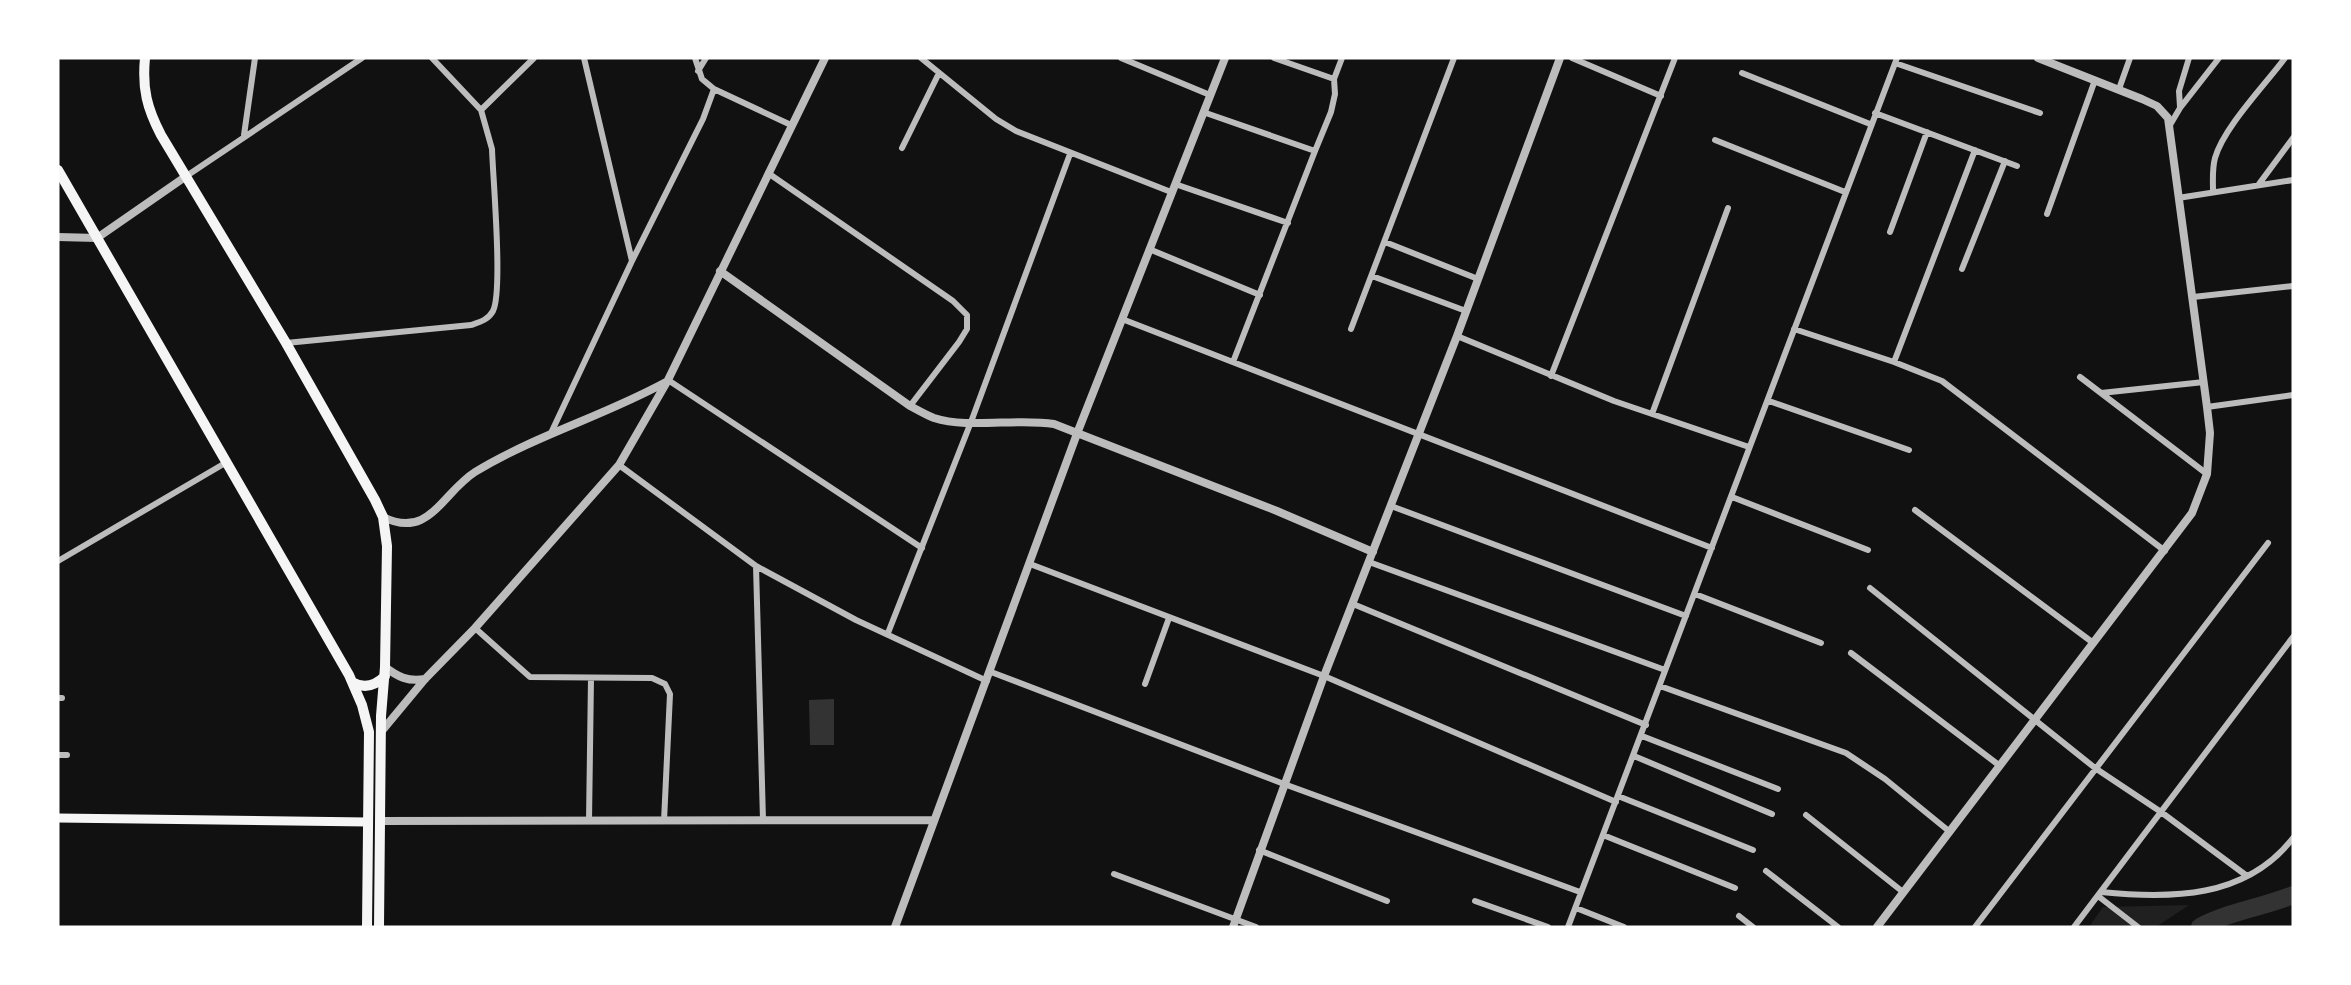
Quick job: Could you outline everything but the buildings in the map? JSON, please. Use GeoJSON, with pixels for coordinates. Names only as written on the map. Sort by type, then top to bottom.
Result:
{"type":"FeatureCollection","features":[{"type":"Feature","properties":{"kind":"main road"},"geometry":{"type":"LineString","coordinates":[[145,58],[144,84],[148,110],[185,177],[286,343],[383,517],[387,546],[379,927]]}},
{"type":"Feature","properties":{"kind":"main road"},"geometry":{"type":"LineString","coordinates":[[58,170],[227,461],[352,682],[365,712],[369,732],[366,927]]}},
{"type":"Feature","properties":{"kind":"main road"},"geometry":{"type":"LineString","coordinates":[[352,682],[368,687],[385,672]]}},
{"type":"Feature","properties":{"kind":"main road"},"geometry":{"type":"LineString","coordinates":[[58,818],[368,822]]}},
{"type":"Feature","properties":{"kind":"street"},"geometry":{"type":"LineString","coordinates":[[244,135],[255,58]]}},
{"type":"Feature","properties":{"kind":"street"},"geometry":{"type":"LineString","coordinates":[[58,237],[97,238],[244,135],[362,58]]}},
{"type":"Feature","properties":{"kind":"street"},"geometry":{"type":"LineString","coordinates":[[286,343],[471,324],[481,322],[490,315],[497,296],[492,149],[481,110],[432,58]]}},
{"type":"Feature","properties":{"kind":"street"},"geometry":{"type":"LineString","coordinates":[[481,110],[534,58]]}},
{"type":"Feature","properties":{"kind":"street"},"geometry":{"type":"LineString","coordinates":[[584,58],[632,261]]}},
{"type":"Feature","properties":{"kind":"street"},"geometry":{"type":"LineString","coordinates":[[695,58],[702,79],[714,89],[791,125]]}},
{"type":"Feature","properties":{"kind":"street"},"geometry":{"type":"LineString","coordinates":[[698,72],[706,58]]}},
{"type":"Feature","properties":{"kind":"street"},"geometry":{"type":"LineString","coordinates":[[381,732],[425,679],[475,628],[619,465],[668,380],[825,58]]}},
{"type":"Feature","properties":{"kind":"street"},"geometry":{"type":"LineString","coordinates":[[921,58],[1006,125],[1070,154],[1288,223]]}},
{"type":"Feature","properties":{"kind":"street"},"geometry":{"type":"LineString","coordinates":[[1121,58],[1210,95]]}},
{"type":"Feature","properties":{"kind":"street"},"geometry":{"type":"LineString","coordinates":[[895,927],[1078,431],[1225,58]]}},
{"type":"Feature","properties":{"kind":"street"},"geometry":{"type":"LineString","coordinates":[[1274,58],[1334,79]]}},
{"type":"Feature","properties":{"kind":"street"},"geometry":{"type":"LineString","coordinates":[[1233,362],[1327,125],[1334,102],[1334,79],[1342,58]]}},
{"type":"Feature","properties":{"kind":"street"},"geometry":{"type":"LineString","coordinates":[[1351,330],[1454,58]]}},
{"type":"Feature","properties":{"kind":"street"},"geometry":{"type":"LineString","coordinates":[[1234,923],[1324,676],[1457,336],[1560,58]]}},
{"type":"Feature","properties":{"kind":"street"},"geometry":{"type":"LineString","coordinates":[[1572,58],[1661,96]]}},
{"type":"Feature","properties":{"kind":"street"},"geometry":{"type":"LineString","coordinates":[[1551,376],[1675,58]]}},
{"type":"Feature","properties":{"kind":"street"},"geometry":{"type":"LineString","coordinates":[[1877,927],[2092,642],[2165,551],[2192,513],[2207,474],[2210,433],[2170,125],[2164,112],[2157,106],[2038,58]]}},
{"type":"Feature","properties":{"kind":"street"},"geometry":{"type":"LineString","coordinates":[[2119,89],[2130,58]]}},
{"type":"Feature","properties":{"kind":"street"},"geometry":{"type":"LineString","coordinates":[[2180,108],[2179,91],[2189,58]]}},
{"type":"Feature","properties":{"kind":"street"},"geometry":{"type":"LineString","coordinates":[[2170,125],[2219,58]]}},
{"type":"Feature","properties":{"kind":"street"},"geometry":{"type":"LineString","coordinates":[[2213,191],[2214,164],[2219,148],[2233,125],[2285,58]]}},
{"type":"Feature","properties":{"kind":"street"},"geometry":{"type":"LineString","coordinates":[[1568,927],[1643,736],[1665,670],[1896,60],[2040,113]]}},
{"type":"Feature","properties":{"kind":"street"},"geometry":{"type":"LineString","coordinates":[[902,148],[939,73]]}},
{"type":"Feature","properties":{"kind":"street"},"geometry":{"type":"LineString","coordinates":[[1742,73],[1870,124]]}},
{"type":"Feature","properties":{"kind":"street"},"geometry":{"type":"LineString","coordinates":[[2048,214],[2095,80]]}},
{"type":"Feature","properties":{"kind":"street"},"geometry":{"type":"LineString","coordinates":[[551,433],[703,119],[714,89]]}},
{"type":"Feature","properties":{"kind":"street"},"geometry":{"type":"LineString","coordinates":[[1203,112],[1315,151]]}},
{"type":"Feature","properties":{"kind":"street"},"geometry":{"type":"LineString","coordinates":[[1875,113],[2017,166]]}},
{"type":"Feature","properties":{"kind":"street"},"geometry":{"type":"LineString","coordinates":[[1890,232],[1927,132]]}},
{"type":"Feature","properties":{"kind":"street"},"geometry":{"type":"LineString","coordinates":[[2259,184],[2293,138]]}},
{"type":"Feature","properties":{"kind":"street"},"geometry":{"type":"LineString","coordinates":[[1715,140],[1845,192]]}},
{"type":"Feature","properties":{"kind":"street"},"geometry":{"type":"LineString","coordinates":[[1894,362],[1975,150]]}},
{"type":"Feature","properties":{"kind":"street"},"geometry":{"type":"LineString","coordinates":[[888,634],[971,422],[1070,154]]}},
{"type":"Feature","properties":{"kind":"street"},"geometry":{"type":"LineString","coordinates":[[1962,269],[2005,161]]}},
{"type":"Feature","properties":{"kind":"street"},"geometry":{"type":"LineString","coordinates":[[768,173],[953,301],[967,315],[967,329],[910,406]]}},
{"type":"Feature","properties":{"kind":"street"},"geometry":{"type":"LineString","coordinates":[[2178,198],[2293,180]]}},
{"type":"Feature","properties":{"kind":"street"},"geometry":{"type":"LineString","coordinates":[[1652,414],[1728,208]]}},
{"type":"Feature","properties":{"kind":"street"},"geometry":{"type":"LineString","coordinates":[[1385,242],[1478,279]]}},
{"type":"Feature","properties":{"kind":"street"},"geometry":{"type":"LineString","coordinates":[[1149,249],[1260,295]]}},
{"type":"Feature","properties":{"kind":"street"},"geometry":{"type":"LineString","coordinates":[[720,271],[910,406],[936,418],[971,422],[1034,421],[1078,431],[1277,510],[1373,552]]}},
{"type":"Feature","properties":{"kind":"street"},"geometry":{"type":"LineString","coordinates":[[1372,276],[1466,311]]}},
{"type":"Feature","properties":{"kind":"street"},"geometry":{"type":"LineString","coordinates":[[2193,297],[2293,286]]}},
{"type":"Feature","properties":{"kind":"street"},"geometry":{"type":"LineString","coordinates":[[1122,319],[1712,548]]}},
{"type":"Feature","properties":{"kind":"street"},"geometry":{"type":"LineString","coordinates":[[1794,329],[1942,381],[2165,551]]}},
{"type":"Feature","properties":{"kind":"street"},"geometry":{"type":"LineString","coordinates":[[1457,336],[1551,376],[1749,447]]}},
{"type":"Feature","properties":{"kind":"street"},"geometry":{"type":"LineString","coordinates":[[2080,377],[2207,474]]}},
{"type":"Feature","properties":{"kind":"street"},"geometry":{"type":"LineString","coordinates":[[668,380],[922,548]]}},
{"type":"Feature","properties":{"kind":"street"},"geometry":{"type":"LineString","coordinates":[[383,517],[400,524],[419,522],[472,474],[551,433],[629,401],[668,380]]}},
{"type":"Feature","properties":{"kind":"street"},"geometry":{"type":"LineString","coordinates":[[2101,393],[2204,382]]}},
{"type":"Feature","properties":{"kind":"street"},"geometry":{"type":"LineString","coordinates":[[2207,407],[2293,395]]}},
{"type":"Feature","properties":{"kind":"street"},"geometry":{"type":"LineString","coordinates":[[1769,401],[1909,450]]}},
{"type":"Feature","properties":{"kind":"street"},"geometry":{"type":"LineString","coordinates":[[58,561],[227,461]]}},
{"type":"Feature","properties":{"kind":"street"},"geometry":{"type":"LineString","coordinates":[[619,465],[756,566],[856,620],[987,681]]}},
{"type":"Feature","properties":{"kind":"street"},"geometry":{"type":"LineString","coordinates":[[1732,497],[1867,550]]}},
{"type":"Feature","properties":{"kind":"street"},"geometry":{"type":"LineString","coordinates":[[1391,506],[1686,616]]}},
{"type":"Feature","properties":{"kind":"street"},"geometry":{"type":"LineString","coordinates":[[1916,510],[2092,642]]}},
{"type":"Feature","properties":{"kind":"street"},"geometry":{"type":"LineString","coordinates":[[1975,927],[2268,544]]}},
{"type":"Feature","properties":{"kind":"street"},"geometry":{"type":"LineString","coordinates":[[1369,562],[1665,670]]}},
{"type":"Feature","properties":{"kind":"street"},"geometry":{"type":"LineString","coordinates":[[1030,564],[1324,676],[1617,799],[1753,850]]}},
{"type":"Feature","properties":{"kind":"street"},"geometry":{"type":"LineString","coordinates":[[756,566],[763,820]]}},
{"type":"Feature","properties":{"kind":"street"},"geometry":{"type":"LineString","coordinates":[[1870,588],[2095,768],[2161,812],[2247,876]]}},
{"type":"Feature","properties":{"kind":"street"},"geometry":{"type":"LineString","coordinates":[[1695,594],[1821,643]]}},
{"type":"Feature","properties":{"kind":"street"},"geometry":{"type":"LineString","coordinates":[[1353,604],[1646,725]]}},
{"type":"Feature","properties":{"kind":"street"},"geometry":{"type":"LineString","coordinates":[[1145,684],[1170,618]]}},
{"type":"Feature","properties":{"kind":"street"},"geometry":{"type":"LineString","coordinates":[[475,628],[530,677],[652,678],[668,687],[670,694],[664,821]]}},
{"type":"Feature","properties":{"kind":"street"},"geometry":{"type":"LineString","coordinates":[[2074,927],[2293,637]]}},
{"type":"Feature","properties":{"kind":"street"},"geometry":{"type":"LineString","coordinates":[[1851,653],[2000,766]]}},
{"type":"Feature","properties":{"kind":"street"},"geometry":{"type":"LineString","coordinates":[[991,671],[1284,784],[1580,892]]}},
{"type":"Feature","properties":{"kind":"street"},"geometry":{"type":"LineString","coordinates":[[385,672],[410,680],[425,679]]}},
{"type":"Feature","properties":{"kind":"street"},"geometry":{"type":"LineString","coordinates":[[589,821],[591,678]]}},
{"type":"Feature","properties":{"kind":"street"},"geometry":{"type":"LineString","coordinates":[[1660,687],[1846,753],[1885,779],[1950,832]]}},
{"type":"Feature","properties":{"kind":"street"},"geometry":{"type":"LineString","coordinates":[[1643,736],[1778,789]]}},
{"type":"Feature","properties":{"kind":"street"},"geometry":{"type":"LineString","coordinates":[[58,755],[67,755]]}},
{"type":"Feature","properties":{"kind":"street"},"geometry":{"type":"LineString","coordinates":[[1634,757],[1772,814]]}},
{"type":"Feature","properties":{"kind":"street"},"geometry":{"type":"LineString","coordinates":[[1806,816],[1903,892]]}},
{"type":"Feature","properties":{"kind":"street"},"geometry":{"type":"LineString","coordinates":[[380,821],[933,820]]}},
{"type":"Feature","properties":{"kind":"street"},"geometry":{"type":"LineString","coordinates":[[1603,835],[1735,888]]}},
{"type":"Feature","properties":{"kind":"street"},"geometry":{"type":"LineString","coordinates":[[2099,894],[2154,897],[2225,887],[2278,856],[2293,838]]}},
{"type":"Feature","properties":{"kind":"street"},"geometry":{"type":"LineString","coordinates":[[1259,850],[1387,901]]}},
{"type":"Feature","properties":{"kind":"street"},"geometry":{"type":"LineString","coordinates":[[1766,871],[1838,927]]}},
{"type":"Feature","properties":{"kind":"street"},"geometry":{"type":"LineString","coordinates":[[1114,874],[1234,923],[1256,927]]}},
{"type":"Feature","properties":{"kind":"street"},"geometry":{"type":"LineString","coordinates":[[2099,894],[2138,927]]}},
{"type":"Feature","properties":{"kind":"street"},"geometry":{"type":"LineString","coordinates":[[1475,901],[1548,927]]}},
{"type":"Feature","properties":{"kind":"street"},"geometry":{"type":"LineString","coordinates":[[1576,908],[1624,927]]}},
{"type":"Feature","properties":{"kind":"street"},"geometry":{"type":"LineString","coordinates":[[1739,916],[1753,927]]}},
{"type":"Feature","properties":{"kind":"shaded area"},"geometry":{"type":"Polygon","coordinates":[[[834,699],[834,745],[810,745],[809,700],[834,699]]]}},
{"type":"Feature","properties":{"kind":"shaded area"},"geometry":{"type":"Polygon","coordinates":[[[2189,905],[2156,927],[2089,927],[2103,907],[2189,905]]]}},
{"type":"Feature","properties":{"kind":"waterway"},"geometry":{"type":"LineString","coordinates":[[2200,927],[2222,917],[2293,895]]}}]}
